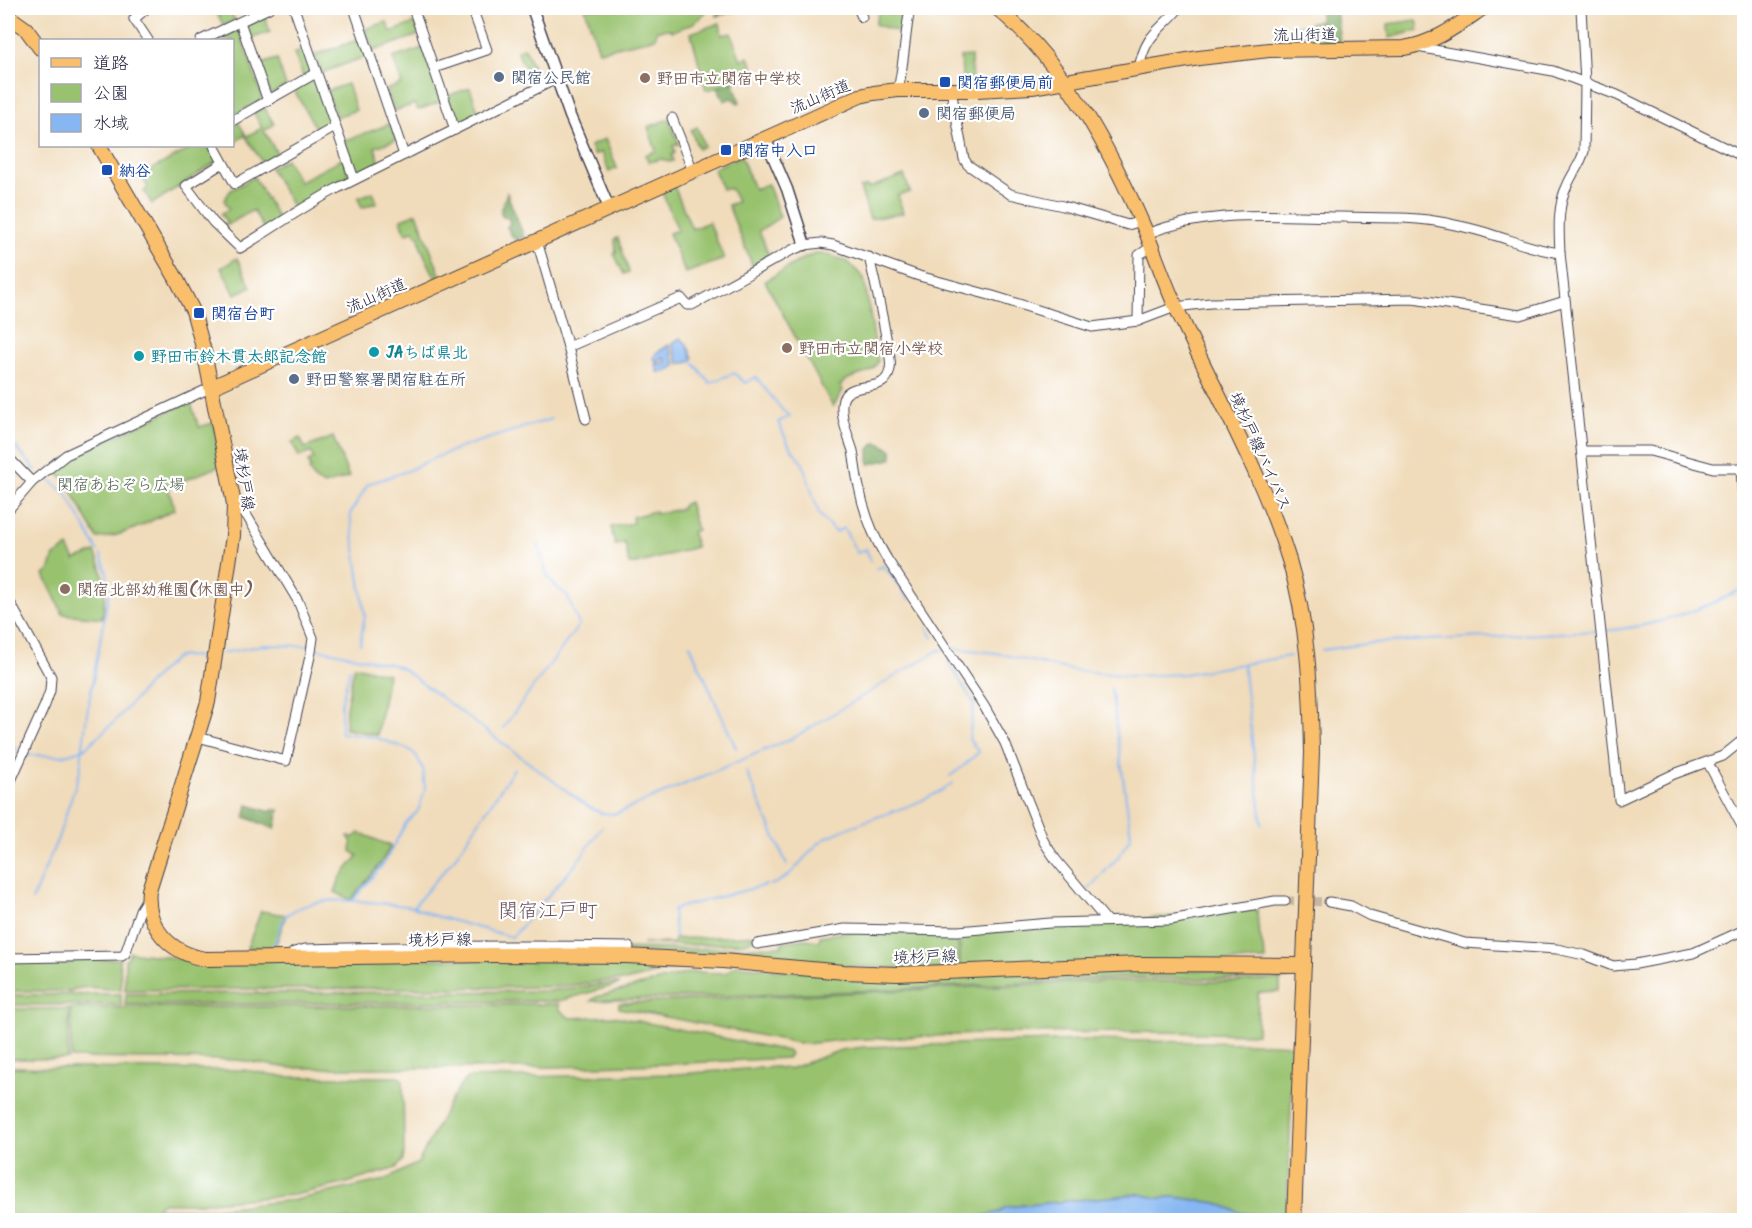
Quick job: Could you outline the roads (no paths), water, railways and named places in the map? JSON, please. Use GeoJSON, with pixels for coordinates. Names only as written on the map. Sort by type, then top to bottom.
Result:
{"type":"FeatureCollection","features":[{"type":"Feature","properties":{"kind":"main road","name":"境杉戸線バイパス"},"geometry":{"type":"LineString","coordinates":[[997,8],[1030,40],[1064,82],[1094,128],[1149,241],[1175,307],[1216,391],[1278,530],[1289,562],[1298,598],[1308,669],[1311,734],[1304,965]]}},
{"type":"Feature","properties":{"kind":"main road","name":"流山街道"},"geometry":{"type":"LineString","coordinates":[[212,387],[765,138],[854,99],[874,93],[898,90],[1032,87],[1222,55],[1269,51],[1414,47],[1437,38],[1482,8]]}},
{"type":"Feature","properties":{"kind":"main road"},"geometry":{"type":"LineString","coordinates":[[8,16],[26,29],[39,47]]}},
{"type":"Feature","properties":{"kind":"main road","name":"境杉戸線"},"geometry":{"type":"LineString","coordinates":[[100,147],[189,302],[200,334],[212,387],[234,504],[233,536],[208,702],[151,879],[148,897],[151,915],[157,930],[165,941],[184,954],[205,959],[494,955],[616,956],[702,959],[844,972],[897,974],[1139,963],[1304,965]]}},
{"type":"Feature","properties":{"kind":"main road"},"geometry":{"type":"LineString","coordinates":[[1294,1221],[1304,965]]}},
{"type":"Feature","properties":{"kind":"street"},"geometry":{"type":"LineString","coordinates":[[147,8],[134,19],[147,39]]}},
{"type":"Feature","properties":{"kind":"street"},"geometry":{"type":"LineString","coordinates":[[203,39],[269,8]]}},
{"type":"Feature","properties":{"kind":"street"},"geometry":{"type":"LineString","coordinates":[[294,8],[354,179]]}},
{"type":"Feature","properties":{"kind":"street"},"geometry":{"type":"LineString","coordinates":[[354,8],[404,155]]}},
{"type":"Feature","properties":{"kind":"street"},"geometry":{"type":"LineString","coordinates":[[413,8],[455,130]]}},
{"type":"Feature","properties":{"kind":"street"},"geometry":{"type":"LineString","coordinates":[[434,68],[487,50],[472,8]]}},
{"type":"Feature","properties":{"kind":"street"},"geometry":{"type":"LineString","coordinates":[[532,8],[556,79],[609,208]]}},
{"type":"Feature","properties":{"kind":"street"},"geometry":{"type":"LineString","coordinates":[[898,90],[910,8]]}},
{"type":"Feature","properties":{"kind":"street"},"geometry":{"type":"LineString","coordinates":[[1581,8],[1586,82],[1584,151],[1582,160],[1564,194],[1560,211],[1560,253],[1619,800],[1674,774],[1723,756],[1744,739]]}},
{"type":"Feature","properties":{"kind":"street"},"geometry":{"type":"LineString","coordinates":[[1140,68],[1143,49],[1148,40],[1177,9]]}},
{"type":"Feature","properties":{"kind":"street"},"geometry":{"type":"LineString","coordinates":[[240,22],[268,101]]}},
{"type":"Feature","properties":{"kind":"street"},"geometry":{"type":"LineString","coordinates":[[1414,47],[1544,68],[1617,95],[1744,157]]}},
{"type":"Feature","properties":{"kind":"street"},"geometry":{"type":"LineString","coordinates":[[234,120],[316,73]]}},
{"type":"Feature","properties":{"kind":"street"},"geometry":{"type":"LineString","coordinates":[[223,163],[186,186],[213,222],[240,248],[311,202],[354,179],[556,79]]}},
{"type":"Feature","properties":{"kind":"street"},"geometry":{"type":"LineString","coordinates":[[951,90],[964,159],[968,165],[999,187],[1010,194],[1063,206],[1128,225],[1140,221]]}},
{"type":"Feature","properties":{"kind":"street"},"geometry":{"type":"LineString","coordinates":[[672,118],[693,171]]}},
{"type":"Feature","properties":{"kind":"street"},"geometry":{"type":"LineString","coordinates":[[215,147],[235,184],[335,127]]}},
{"type":"Feature","properties":{"kind":"street"},"geometry":{"type":"LineString","coordinates":[[765,138],[787,189],[805,245]]}},
{"type":"Feature","properties":{"kind":"street"},"geometry":{"type":"LineString","coordinates":[[1138,321],[1140,255],[1158,229],[1226,215],[1270,214],[1383,218],[1445,223],[1488,233],[1535,249],[1560,253]]}},
{"type":"Feature","properties":{"kind":"street"},"geometry":{"type":"LineString","coordinates":[[537,241],[586,419]]}},
{"type":"Feature","properties":{"kind":"street"},"geometry":{"type":"LineString","coordinates":[[568,347],[681,298],[687,305],[692,305],[792,250],[805,245],[821,243],[869,257],[919,276],[1092,327],[1138,321],[1175,307],[1210,303],[1413,299],[1520,315],[1565,301]]}},
{"type":"Feature","properties":{"kind":"street"},"geometry":{"type":"LineString","coordinates":[[869,257],[882,311],[890,369],[886,379],[879,385],[852,390],[846,394],[842,406],[843,421],[855,460],[859,488],[880,547],[984,706],[1005,743],[1044,842],[1106,921]]}},
{"type":"Feature","properties":{"kind":"street"},"geometry":{"type":"LineString","coordinates":[[8,510],[32,482],[66,455],[212,387]]}},
{"type":"Feature","properties":{"kind":"street"},"geometry":{"type":"LineString","coordinates":[[1582,451],[1650,451],[1713,468],[1741,468],[1744,518]]}},
{"type":"Feature","properties":{"kind":"street"},"geometry":{"type":"LineString","coordinates":[[8,456],[32,482]]}},
{"type":"Feature","properties":{"kind":"street"},"geometry":{"type":"LineString","coordinates":[[198,737],[286,761],[311,652],[313,638],[298,601],[248,516],[234,504]]}},
{"type":"Feature","properties":{"kind":"street"},"geometry":{"type":"LineString","coordinates":[[8,599],[51,677],[50,692],[45,705],[8,787]]}},
{"type":"Feature","properties":{"kind":"street"},"geometry":{"type":"LineString","coordinates":[[1708,763],[1742,818],[1744,830]]}},
{"type":"Feature","properties":{"kind":"street"},"geometry":{"type":"LineString","coordinates":[[8,958],[122,956],[125,954],[140,910],[148,897]]}},
{"type":"Feature","properties":{"kind":"street"},"geometry":{"type":"LineString","coordinates":[[757,944],[845,929],[958,931],[1106,921],[1170,920],[1285,901]]}},
{"type":"Feature","properties":{"kind":"street"},"geometry":{"type":"LineString","coordinates":[[1329,902],[1351,906],[1370,916],[1465,943],[1557,949],[1584,955],[1613,966],[1693,953],[1744,930]]}},
{"type":"Feature","properties":{"kind":"street"},"geometry":{"type":"LineString","coordinates":[[288,959],[294,952],[315,949],[513,945],[629,947]]}},
{"type":"Feature","properties":{"kind":"water"},"geometry":{"type":"Polygon","coordinates":[[[680,338],[686,343],[693,358],[690,362],[679,364],[672,344],[680,338]]]}},
{"type":"Feature","properties":{"kind":"water"},"geometry":{"type":"Polygon","coordinates":[[[669,345],[676,366],[666,372],[658,372],[656,364],[665,363],[666,360],[664,358],[656,363],[654,357],[656,353],[669,345]]]}},
{"type":"Feature","properties":{"kind":"water"},"geometry":{"type":"Polygon","coordinates":[[[1139,1194],[1217,1203],[1238,1212],[1283,1220],[965,1220],[1000,1212],[1006,1207],[1139,1194]]]}},
{"type":"Feature","properties":{"kind":"waterway"},"geometry":{"type":"LineString","coordinates":[[692,361],[710,383],[734,373],[745,383],[756,377],[783,411],[790,416],[778,422],[789,445],[803,464],[819,514],[835,532],[844,528],[857,553],[866,549],[871,561]]}},
{"type":"Feature","properties":{"kind":"waterway"},"geometry":{"type":"LineString","coordinates":[[360,644],[365,615],[350,514],[368,484],[407,471],[468,445],[551,419]]}},
{"type":"Feature","properties":{"kind":"waterway"},"geometry":{"type":"LineString","coordinates":[[8,439],[36,470]]}},
{"type":"Feature","properties":{"kind":"waterway"},"geometry":{"type":"LineString","coordinates":[[48,479],[66,493],[98,551]]}},
{"type":"Feature","properties":{"kind":"waterway"},"geometry":{"type":"LineString","coordinates":[[503,728],[579,625],[567,595],[555,586],[547,575],[538,544]]}},
{"type":"Feature","properties":{"kind":"waterway"},"geometry":{"type":"LineString","coordinates":[[32,900],[58,838],[80,771],[87,713],[109,592],[107,573],[101,555]]}},
{"type":"Feature","properties":{"kind":"waterway"},"geometry":{"type":"LineString","coordinates":[[875,569],[884,566],[909,600]]}},
{"type":"Feature","properties":{"kind":"waterway"},"geometry":{"type":"LineString","coordinates":[[1603,631],[1640,626],[1676,617],[1744,588]]}},
{"type":"Feature","properties":{"kind":"waterway"},"geometry":{"type":"LineString","coordinates":[[927,627],[933,638]]}},
{"type":"Feature","properties":{"kind":"waterway"},"geometry":{"type":"LineString","coordinates":[[1322,650],[1372,643],[1597,631]]}},
{"type":"Feature","properties":{"kind":"waterway"},"geometry":{"type":"LineString","coordinates":[[223,653],[263,645],[309,646]]}},
{"type":"Feature","properties":{"kind":"waterway"},"geometry":{"type":"LineString","coordinates":[[690,645],[736,748]]}},
{"type":"Feature","properties":{"kind":"waterway"},"geometry":{"type":"LineString","coordinates":[[314,648],[394,665],[403,669],[587,806],[601,813],[615,814],[795,737],[942,650]]}},
{"type":"Feature","properties":{"kind":"waterway"},"geometry":{"type":"LineString","coordinates":[[951,648],[996,653],[1071,670],[1131,676],[1184,674],[1290,656]]}},
{"type":"Feature","properties":{"kind":"waterway"},"geometry":{"type":"LineString","coordinates":[[25,755],[62,756],[84,749],[114,722],[175,658],[208,657]]}},
{"type":"Feature","properties":{"kind":"waterway"},"geometry":{"type":"LineString","coordinates":[[948,662],[974,703],[969,739],[979,752],[950,776]]}},
{"type":"Feature","properties":{"kind":"waterway"},"geometry":{"type":"LineString","coordinates":[[1243,664],[1262,824]]}},
{"type":"Feature","properties":{"kind":"waterway"},"geometry":{"type":"LineString","coordinates":[[350,668],[341,705],[341,733],[377,738],[408,749],[416,755],[423,769],[425,790],[418,811],[406,823],[384,863],[352,901]]}},
{"type":"Feature","properties":{"kind":"waterway"},"geometry":{"type":"LineString","coordinates":[[1089,889],[1119,856],[1131,836],[1111,688]]}},
{"type":"Feature","properties":{"kind":"waterway"},"geometry":{"type":"LineString","coordinates":[[8,741],[20,753]]}},
{"type":"Feature","properties":{"kind":"waterway"},"geometry":{"type":"LineString","coordinates":[[273,948],[284,917],[313,903],[346,900],[413,907],[454,859],[514,769]]}},
{"type":"Feature","properties":{"kind":"waterway"},"geometry":{"type":"LineString","coordinates":[[746,771],[787,865]]}},
{"type":"Feature","properties":{"kind":"waterway"},"geometry":{"type":"LineString","coordinates":[[770,885],[787,877],[818,843],[826,838],[923,800],[953,783]]}},
{"type":"Feature","properties":{"kind":"waterway"},"geometry":{"type":"LineString","coordinates":[[413,907],[432,915],[512,937],[576,864],[602,827]]}},
{"type":"Feature","properties":{"kind":"waterway"},"geometry":{"type":"LineString","coordinates":[[675,938],[673,909],[766,885]]}},
{"type":"Feature","properties":{"kind":"tunnel"},"geometry":{"type":"LineString","coordinates":[[1285,901],[1329,902]]}},
{"type":"Feature","properties":{"kind":"place","name":"関宿公民館"},"geometry":{"type":"Point","coordinates":[499,77]}},
{"type":"Feature","properties":{"kind":"place","name":"野田市立関宿中学校"},"geometry":{"type":"Point","coordinates":[645,78]}},
{"type":"Feature","properties":{"kind":"place","name":"関宿郵便局前"},"geometry":{"type":"Point","coordinates":[945,82]}},
{"type":"Feature","properties":{"kind":"place","name":"関宿郵便局"},"geometry":{"type":"Point","coordinates":[924,113]}},
{"type":"Feature","properties":{"kind":"place","name":"関宿中入口"},"geometry":{"type":"Point","coordinates":[726,150]}},
{"type":"Feature","properties":{"kind":"place","name":"納谷"},"geometry":{"type":"Point","coordinates":[107,170]}},
{"type":"Feature","properties":{"kind":"place","name":"関宿台町"},"geometry":{"type":"Point","coordinates":[199,313]}},
{"type":"Feature","properties":{"kind":"place","name":"野田市立関宿小学校"},"geometry":{"type":"Point","coordinates":[787,348]}},
{"type":"Feature","properties":{"kind":"place","name":"JAちば県北"},"geometry":{"type":"Point","coordinates":[374,352]}},
{"type":"Feature","properties":{"kind":"place","name":"野田市鈴木貫太郎記念館"},"geometry":{"type":"Point","coordinates":[139,356]}},
{"type":"Feature","properties":{"kind":"place","name":"野田警察署関宿駐在所"},"geometry":{"type":"Point","coordinates":[294,379]}},
{"type":"Feature","properties":{"kind":"place","name":"関宿北部幼稚園(休園中)"},"geometry":{"type":"Point","coordinates":[65,589]}},
{"type":"Feature","properties":{"kind":"district","name":"関宿江戸町"},"geometry":{"type":"Point","coordinates":[548,910]}},
{"type":"Feature","properties":{"kind":"park label","name":"関宿あおぞら広場"},"geometry":{"type":"Point","coordinates":[121,484]}}]}
